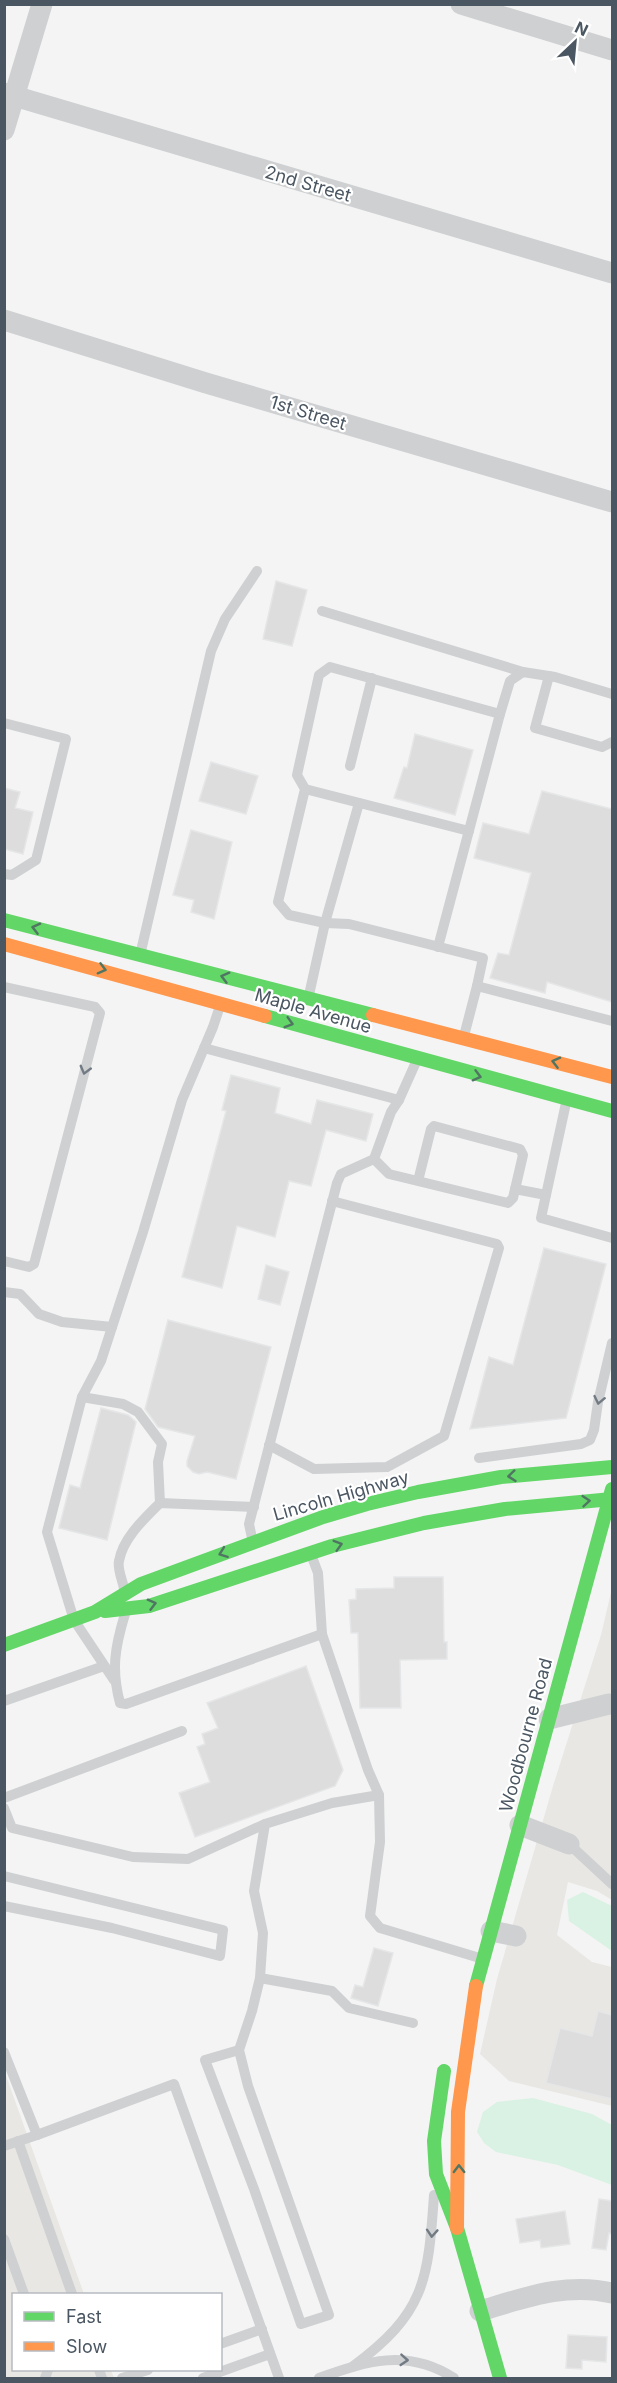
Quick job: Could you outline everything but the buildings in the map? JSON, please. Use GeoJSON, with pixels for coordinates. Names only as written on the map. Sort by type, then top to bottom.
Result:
{"type":"FeatureCollection","features":[{"type":"Feature","properties":{"kind":"main road","name":"Maple Avenue"},"geometry":{"type":"LineString","coordinates":[[4,920],[612,1077]]}},
{"type":"Feature","properties":{"kind":"main road","name":"Maple Avenue"},"geometry":{"type":"LineString","coordinates":[[4,944],[417,1060],[612,1111]]}},
{"type":"Feature","properties":{"kind":"main road","name":"Lincoln Highway"},"geometry":{"type":"LineString","coordinates":[[4,1645],[94,1612],[141,1584],[323,1517],[418,1492],[501,1478],[612,1467]]}},
{"type":"Feature","properties":{"kind":"main road","name":"Lincoln Highway"},"geometry":{"type":"LineString","coordinates":[[94,1612],[149,1606],[375,1534],[463,1515],[611,1496]]}},
{"type":"Feature","properties":{"kind":"main road","name":"Woodbourne Road"},"geometry":{"type":"LineString","coordinates":[[456,2228],[459,2172],[458,2112],[475,1990],[611,1496]]}},
{"type":"Feature","properties":{"kind":"main road","name":"Woodbourne Road"},"geometry":{"type":"LineString","coordinates":[[455,2036],[475,1990]]}},
{"type":"Feature","properties":{"kind":"main road","name":"Woodbourne Road"},"geometry":{"type":"LineString","coordinates":[[448,2056],[438,2110],[435,2141],[436,2174],[456,2228],[500,2379]]}},
{"type":"Feature","properties":{"kind":"street"},"geometry":{"type":"LineString","coordinates":[[4,130],[10,95],[42,4]]}},
{"type":"Feature","properties":{"kind":"street"},"geometry":{"type":"LineString","coordinates":[[461,4],[612,50]]}},
{"type":"Feature","properties":{"kind":"street","name":"2nd Street"},"geometry":{"type":"LineString","coordinates":[[10,95],[612,273]]}},
{"type":"Feature","properties":{"kind":"street","name":"1st Street"},"geometry":{"type":"LineString","coordinates":[[4,320],[206,383],[612,502]]}},
{"type":"Feature","properties":{"kind":"street"},"geometry":{"type":"LineString","coordinates":[[549,1719],[611,1704]]}},
{"type":"Feature","properties":{"kind":"street"},"geometry":{"type":"LineString","coordinates":[[520,1825],[570,1844]]}},
{"type":"Feature","properties":{"kind":"street"},"geometry":{"type":"LineString","coordinates":[[491,1931],[516,1936]]}},
{"type":"Feature","properties":{"kind":"street"},"geometry":{"type":"LineString","coordinates":[[480,2311],[558,2290],[576,2288],[612,2292]]}},
{"type":"Feature","properties":{"kind":"lane"},"geometry":{"type":"LineString","coordinates":[[140,955],[211,651],[225,619],[257,571]]}},
{"type":"Feature","properties":{"kind":"lane"},"geometry":{"type":"LineString","coordinates":[[322,612],[523,672],[549,676],[612,693]]}},
{"type":"Feature","properties":{"kind":"lane"},"geometry":{"type":"LineString","coordinates":[[464,1038],[483,958],[349,924],[325,923],[289,915],[278,902],[304,789],[297,775],[319,675],[330,667],[500,714]]}},
{"type":"Feature","properties":{"kind":"lane"},"geometry":{"type":"LineString","coordinates":[[438,947],[510,681],[523,672]]}},
{"type":"Feature","properties":{"kind":"lane"},"geometry":{"type":"LineString","coordinates":[[549,676],[534,728],[602,747],[612,742]]}},
{"type":"Feature","properties":{"kind":"lane"},"geometry":{"type":"LineString","coordinates":[[350,766],[372,678]]}},
{"type":"Feature","properties":{"kind":"lane"},"geometry":{"type":"LineString","coordinates":[[4,723],[66,739],[36,860],[12,875],[4,874]]}},
{"type":"Feature","properties":{"kind":"lane"},"geometry":{"type":"LineString","coordinates":[[304,789],[469,831]]}},
{"type":"Feature","properties":{"kind":"lane"},"geometry":{"type":"LineString","coordinates":[[308,998],[325,923],[359,803]]}},
{"type":"Feature","properties":{"kind":"lane"},"geometry":{"type":"LineString","coordinates":[[477,986],[612,1021]]}},
{"type":"Feature","properties":{"kind":"lane"},"geometry":{"type":"LineString","coordinates":[[4,987],[95,1007],[100,1013],[34,1264],[29,1267],[4,1261]]}},
{"type":"Feature","properties":{"kind":"lane"},"geometry":{"type":"LineString","coordinates":[[114,1680],[74,1620],[47,1532],[82,1397],[101,1361],[182,1100],[220,1003]]}},
{"type":"Feature","properties":{"kind":"lane"},"geometry":{"type":"LineString","coordinates":[[204,1048],[399,1100]]}},
{"type":"Feature","properties":{"kind":"lane"},"geometry":{"type":"LineString","coordinates":[[253,1542],[249,1524],[332,1201],[341,1174],[374,1159],[391,1112],[417,1060]]}},
{"type":"Feature","properties":{"kind":"lane"},"geometry":{"type":"LineString","coordinates":[[567,1100],[541,1218],[612,1238]]}},
{"type":"Feature","properties":{"kind":"lane"},"geometry":{"type":"LineString","coordinates":[[374,1159],[389,1174],[508,1203],[513,1198],[523,1155],[520,1149],[434,1126],[431,1129],[418,1181]]}},
{"type":"Feature","properties":{"kind":"lane"},"geometry":{"type":"LineString","coordinates":[[515,1189],[546,1195]]}},
{"type":"Feature","properties":{"kind":"lane"},"geometry":{"type":"LineString","coordinates":[[269,1445],[314,1469],[387,1467],[444,1436],[499,1248],[497,1244],[332,1201]]}},
{"type":"Feature","properties":{"kind":"lane"},"geometry":{"type":"LineString","coordinates":[[601,1235],[612,1247]]}},
{"type":"Feature","properties":{"kind":"lane"},"geometry":{"type":"LineString","coordinates":[[4,1292],[20,1294],[39,1314],[62,1322],[112,1327]]}},
{"type":"Feature","properties":{"kind":"lane"},"geometry":{"type":"LineString","coordinates":[[479,1458],[546,1450],[581,1444],[590,1440],[612,1343]]}},
{"type":"Feature","properties":{"kind":"lane"},"geometry":{"type":"LineString","coordinates":[[82,1397],[123,1404],[138,1412],[162,1444],[158,1462],[160,1503]]}},
{"type":"Feature","properties":{"kind":"lane"},"geometry":{"type":"LineString","coordinates":[[546,1450],[548,1473]]}},
{"type":"Feature","properties":{"kind":"lane"},"geometry":{"type":"LineString","coordinates":[[125,1593],[118,1563],[123,1548],[138,1525],[160,1503],[254,1507]]}},
{"type":"Feature","properties":{"kind":"lane"},"geometry":{"type":"LineString","coordinates":[[311,1553],[318,1573],[322,1634],[368,1770],[379,1795],[380,1842],[370,1916],[380,1928],[483,1959]]}},
{"type":"Feature","properties":{"kind":"lane"},"geometry":{"type":"LineString","coordinates":[[126,1608],[115,1648],[114,1680],[120,1703],[126,1704],[322,1634]]}},
{"type":"Feature","properties":{"kind":"lane"},"geometry":{"type":"LineString","coordinates":[[4,1701],[104,1666]]}},
{"type":"Feature","properties":{"kind":"lane"},"geometry":{"type":"LineString","coordinates":[[4,1798],[182,1731]]}},
{"type":"Feature","properties":{"kind":"lane"},"geometry":{"type":"LineString","coordinates":[[4,1808],[12,1828],[134,1857],[188,1859],[265,1824],[332,1803],[379,1795]]}},
{"type":"Feature","properties":{"kind":"lane"},"geometry":{"type":"LineString","coordinates":[[238,2050],[205,2060],[254,2189],[301,2324],[328,2315],[252,2097],[238,2050],[252,2011],[260,1978],[263,1933],[254,1891],[265,1824]]}},
{"type":"Feature","properties":{"kind":"lane"},"geometry":{"type":"LineString","coordinates":[[570,1844],[612,1884]]}},
{"type":"Feature","properties":{"kind":"lane"},"geometry":{"type":"LineString","coordinates":[[4,1876],[222,1930],[220,1956],[112,1929],[4,1906]]}},
{"type":"Feature","properties":{"kind":"lane"},"geometry":{"type":"LineString","coordinates":[[260,1978],[332,1990],[349,2008],[413,2023]]}},
{"type":"Feature","properties":{"kind":"lane"},"geometry":{"type":"LineString","coordinates":[[4,2052],[37,2135]]}},
{"type":"Feature","properties":{"kind":"lane"},"geometry":{"type":"LineString","coordinates":[[4,2146],[174,2084],[279,2379]]}},
{"type":"Feature","properties":{"kind":"lane"},"geometry":{"type":"LineString","coordinates":[[18,2141],[71,2293]]}},
{"type":"Feature","properties":{"kind":"lane"},"geometry":{"type":"LineString","coordinates":[[351,2367],[374,2350],[402,2323],[421,2289],[431,2248],[436,2174]]}},
{"type":"Feature","properties":{"kind":"lane"},"geometry":{"type":"LineString","coordinates":[[4,2239],[23,2293]]}},
{"type":"Feature","properties":{"kind":"lane"},"geometry":{"type":"LineString","coordinates":[[222,2343],[262,2330]]}},
{"type":"Feature","properties":{"kind":"lane"},"geometry":{"type":"LineString","coordinates":[[203,2379],[270,2354]]}},
{"type":"Feature","properties":{"kind":"lane"},"geometry":{"type":"LineString","coordinates":[[319,2379],[351,2367],[383,2360],[415,2361],[436,2368],[454,2379]]}},
{"type":"Feature","properties":{"kind":"lane"},"geometry":{"type":"LineString","coordinates":[[122,2379],[145,2371]]}},
{"type":"Feature","properties":{"kind":"shaded area"},"geometry":{"type":"Polygon","coordinates":[[[612,1588],[612,1900],[597,1891],[568,1882],[557,1935],[592,1962],[612,1967],[612,2106],[509,2081],[480,2054],[497,1979],[553,1786],[601,1635],[612,1588]]]}},
{"type":"Feature","properties":{"kind":"shaded area"},"geometry":{"type":"Polygon","coordinates":[[[4,2070],[84,2293],[12,2293],[12,2371],[111,2371],[114,2378],[5,2378],[4,2070]]]}},
{"type":"Feature","properties":{"kind":"green space"},"geometry":{"type":"Polygon","coordinates":[[[583,1892],[612,1906],[612,1951],[569,1921],[567,1900],[583,1892]]]}},
{"type":"Feature","properties":{"kind":"green space"},"geometry":{"type":"Polygon","coordinates":[[[533,2098],[592,2114],[612,2125],[612,2185],[558,2165],[496,2152],[484,2143],[477,2132],[483,2112],[497,2102],[533,2098]]]}},
{"type":"Feature","properties":{"kind":"traffic: fast"},"geometry":{"type":"LineString","coordinates":[[4,920],[373,1015]]}},
{"type":"Feature","properties":{"kind":"traffic: fast"},"geometry":{"type":"LineString","coordinates":[[265,1016],[612,1111]]}},
{"type":"Feature","properties":{"kind":"traffic: fast"},"geometry":{"type":"LineString","coordinates":[[4,1645],[95,1612],[141,1584],[323,1517],[367,1504],[501,1477],[612,1467]]}},
{"type":"Feature","properties":{"kind":"traffic: fast"},"geometry":{"type":"LineString","coordinates":[[476,1986],[612,1489]]}},
{"type":"Feature","properties":{"kind":"traffic: fast"},"geometry":{"type":"LineString","coordinates":[[105,1611],[149,1606],[332,1546],[424,1523],[505,1509],[612,1499]]}},
{"type":"Feature","properties":{"kind":"traffic: fast"},"geometry":{"type":"LineString","coordinates":[[444,2071],[434,2141],[436,2174],[457,2228],[500,2378]]}},
{"type":"Feature","properties":{"kind":"traffic: slow"},"geometry":{"type":"LineString","coordinates":[[4,944],[265,1016]]}},
{"type":"Feature","properties":{"kind":"traffic: slow"},"geometry":{"type":"LineString","coordinates":[[373,1015],[612,1077]]}},
{"type":"Feature","properties":{"kind":"traffic: slow"},"geometry":{"type":"LineString","coordinates":[[457,2228],[458,2112],[476,1986]]}}]}
